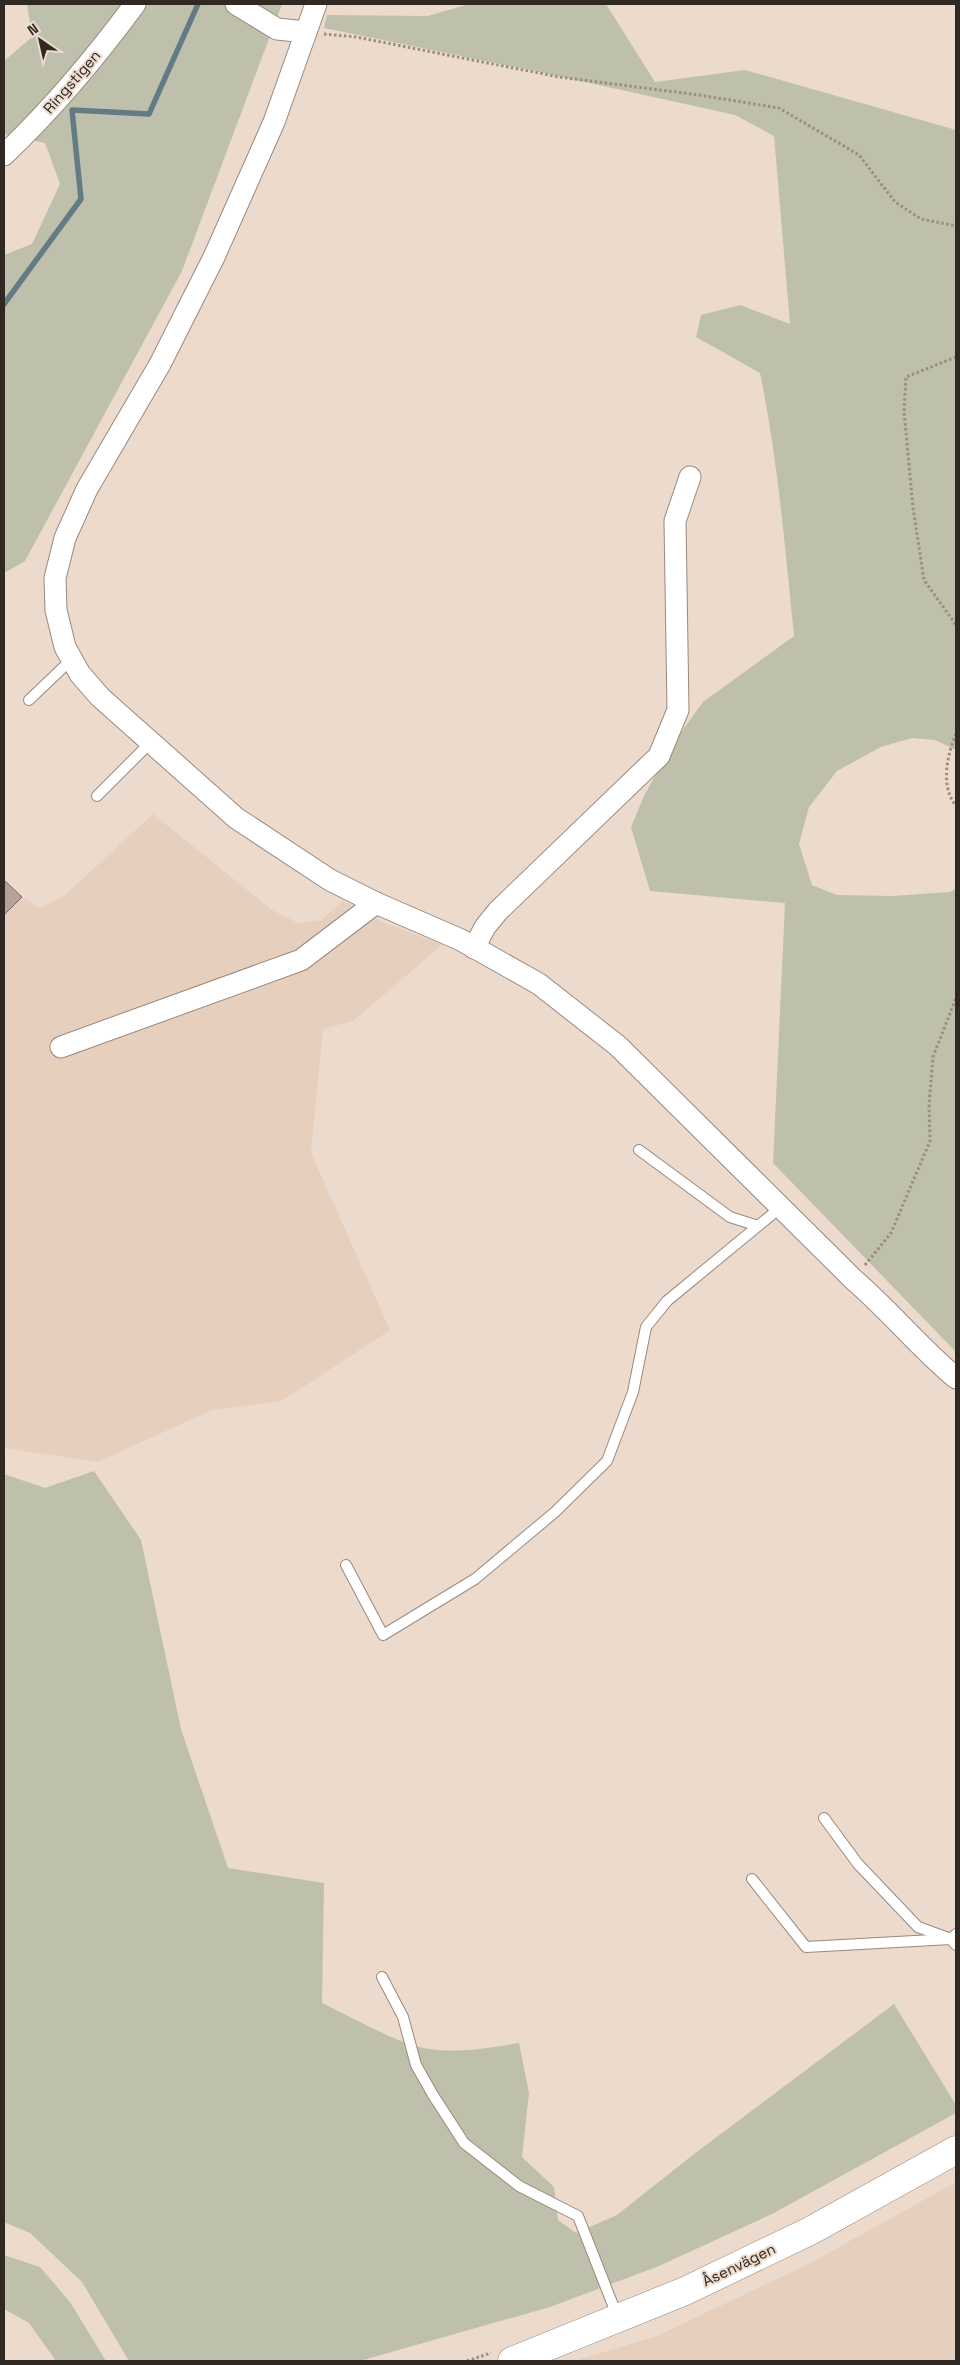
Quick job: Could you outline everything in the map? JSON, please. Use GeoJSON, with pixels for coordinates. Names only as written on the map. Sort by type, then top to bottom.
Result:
{"type":"FeatureCollection","features":[{"type":"Feature","properties":{"kind":"street","name":"Ringstigen"},"geometry":{"type":"LineString","coordinates":[[4,155],[35,125],[108,41],[135,4]]}},
{"type":"Feature","properties":{"kind":"street"},"geometry":{"type":"LineString","coordinates":[[236,4],[277,28],[306,32]]}},
{"type":"Feature","properties":{"kind":"street"},"geometry":{"type":"LineString","coordinates":[[316,4],[274,122],[214,257],[160,364],[87,488],[65,538],[55,578],[56,610],[65,647],[80,674],[100,697],[236,818],[330,880],[474,948],[539,984],[618,1046],[854,1280],[886,1308],[956,1378]]}},
{"type":"Feature","properties":{"kind":"street"},"geometry":{"type":"LineString","coordinates":[[474,948],[485,927],[498,910],[659,756],[678,710],[675,520],[690,477]]}},
{"type":"Feature","properties":{"kind":"street"},"geometry":{"type":"LineString","coordinates":[[61,1047],[301,960],[376,903]]}},
{"type":"Feature","properties":{"kind":"street","name":"Åsenvägen"},"geometry":{"type":"LineString","coordinates":[[515,2361],[619,2320],[685,2291],[810,2231],[956,2150]]}},
{"type":"Feature","properties":{"kind":"lane"},"geometry":{"type":"LineString","coordinates":[[29,700],[72,659]]}},
{"type":"Feature","properties":{"kind":"lane"},"geometry":{"type":"LineString","coordinates":[[97,796],[150,743]]}},
{"type":"Feature","properties":{"kind":"lane"},"geometry":{"type":"LineString","coordinates":[[639,1150],[730,1217],[758,1226]]}},
{"type":"Feature","properties":{"kind":"lane"},"geometry":{"type":"LineString","coordinates":[[346,1564],[383,1635],[475,1579],[555,1512],[607,1461],[633,1392],[646,1327],[666,1301],[781,1207]]}},
{"type":"Feature","properties":{"kind":"lane"},"geometry":{"type":"LineString","coordinates":[[824,1818],[858,1864],[918,1927],[954,1940]]}},
{"type":"Feature","properties":{"kind":"lane"},"geometry":{"type":"LineString","coordinates":[[752,1879],[806,1947],[954,1940]]}},
{"type":"Feature","properties":{"kind":"lane"},"geometry":{"type":"LineString","coordinates":[[382,1977],[403,2017],[416,2065],[433,2096],[464,2143],[519,2186],[578,2216],[619,2320]]}},
{"type":"Feature","properties":{"kind":"path"},"geometry":{"type":"LineString","coordinates":[[306,32],[356,37],[559,78],[699,95],[779,108],[859,156],[895,202],[921,218],[956,226]]}},
{"type":"Feature","properties":{"kind":"path"},"geometry":{"type":"LineString","coordinates":[[956,356],[906,377],[904,412],[913,508],[924,580],[956,625]]}},
{"type":"Feature","properties":{"kind":"path"},"geometry":{"type":"LineString","coordinates":[[956,734],[948,753],[947,780],[948,791],[956,806]]}},
{"type":"Feature","properties":{"kind":"path"},"geometry":{"type":"LineString","coordinates":[[854,1280],[891,1233],[930,1141],[929,1105],[933,1057],[956,998]]}},
{"type":"Feature","properties":{"kind":"shaded area"},"geometry":{"type":"Polygon","coordinates":[[[153,814],[272,910],[298,923],[321,920],[343,901],[385,923],[442,945],[353,1021],[323,1029],[311,1153],[390,1330],[282,1401],[212,1410],[98,1462],[4,1448],[4,880],[22,897],[40,908],[64,896],[153,814]]]}},
{"type":"Feature","properties":{"kind":"shaded area"},"geometry":{"type":"Polygon","coordinates":[[[956,2182],[956,2361],[574,2361],[657,2336],[810,2263],[956,2182]]]}},
{"type":"Feature","properties":{"kind":"green space"},"geometry":{"type":"Polygon","coordinates":[[[27,4],[282,4],[182,271],[25,561],[4,573],[4,255],[32,244],[60,184],[45,143],[4,134],[4,61],[32,37],[27,4]]]}},
{"type":"Feature","properties":{"kind":"green space"},"geometry":{"type":"Polygon","coordinates":[[[469,4],[606,4],[655,82],[745,70],[956,130],[956,750],[935,740],[912,738],[881,747],[837,771],[809,807],[799,844],[812,885],[837,895],[893,896],[949,892],[956,889],[956,1352],[773,1163],[785,903],[650,891],[631,827],[644,796],[674,742],[703,702],[794,636],[776,471],[760,373],[696,337],[701,315],[740,305],[790,324],[774,136],[735,115],[535,71],[324,28],[327,15],[428,16],[469,4]]]}},
{"type":"Feature","properties":{"kind":"green space"},"geometry":{"type":"Polygon","coordinates":[[[94,1471],[141,1540],[181,1729],[228,1868],[324,1883],[322,2003],[387,2035],[422,2048],[450,2051],[519,2043],[529,2093],[522,2157],[554,2187],[558,2220],[576,2233],[617,2215],[694,2154],[894,2004],[956,2105],[956,2113],[772,2214],[659,2266],[550,2307],[360,2361],[129,2361],[82,2282],[30,2233],[4,2222],[4,1474],[45,1488],[94,1471]]]}},
{"type":"Feature","properties":{"kind":"green space"},"geometry":{"type":"Polygon","coordinates":[[[4,2255],[40,2267],[70,2302],[106,2361],[56,2361],[29,2323],[4,2309],[4,2255]]]}},
{"type":"Feature","properties":{"kind":"building"},"geometry":{"type":"Polygon","coordinates":[[[4,880],[22,897],[4,915],[4,880]]]}},
{"type":"Feature","properties":{"kind":"waterway"},"geometry":{"type":"LineString","coordinates":[[4,304],[81,199],[72,110],[149,114],[198,4]]}}]}
